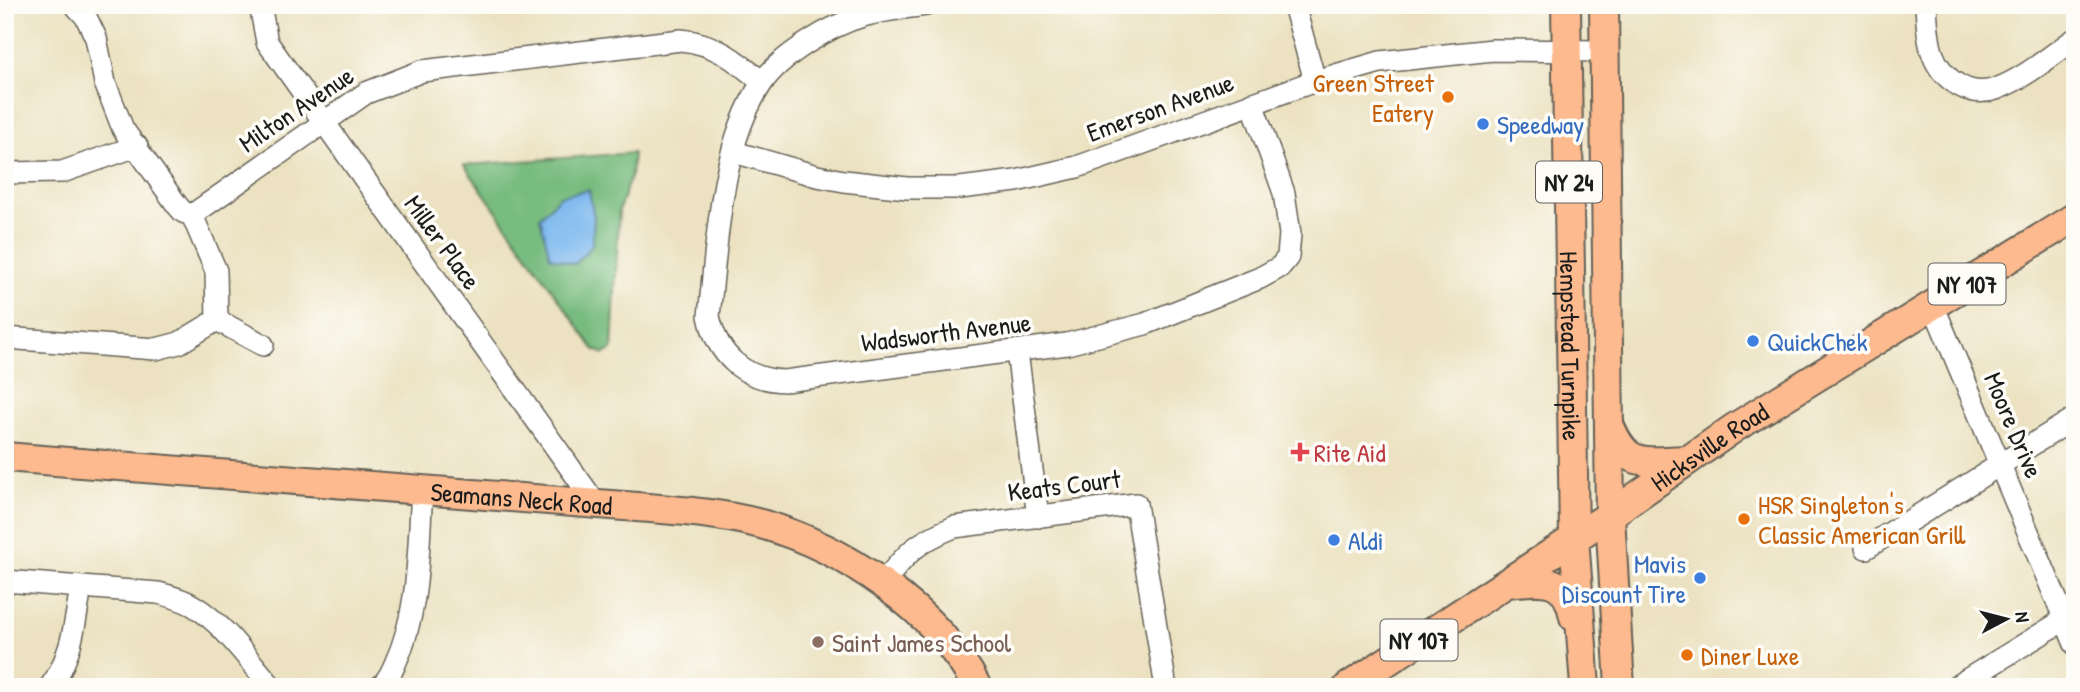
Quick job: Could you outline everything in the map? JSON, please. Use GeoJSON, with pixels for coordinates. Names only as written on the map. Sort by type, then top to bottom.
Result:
{"type":"FeatureCollection","features":[{"type":"Feature","properties":{"kind":"main road","name":"Hempstead Turnpike"},"geometry":{"type":"LineString","coordinates":[[1566,5],[1574,537],[1585,687]]}},
{"type":"Feature","properties":{"kind":"main road","name":"Hempstead Turnpike"},"geometry":{"type":"LineString","coordinates":[[1604,5],[1610,515],[1620,687]]}},
{"type":"Feature","properties":{"kind":"main road","name":"Hicksville Road"},"geometry":{"type":"LineString","coordinates":[[1348,687],[1610,515],[1734,428],[2075,217]]}},
{"type":"Feature","properties":{"kind":"main road"},"geometry":{"type":"LineString","coordinates":[[1609,421],[1617,444],[1629,457],[1643,461],[1688,460]]}},
{"type":"Feature","properties":{"kind":"main road","name":"Seamans Neck Road"},"geometry":{"type":"LineString","coordinates":[[5,457],[709,514],[760,524],[807,541],[843,559],[882,584],[920,613],[947,643],[978,687]]}},
{"type":"Feature","properties":{"kind":"main road"},"geometry":{"type":"LineString","coordinates":[[1505,583],[1540,579],[1561,587],[1569,598],[1573,611],[1581,655]]}},
{"type":"Feature","properties":{"kind":"street"},"geometry":{"type":"LineString","coordinates":[[75,5],[86,17],[96,38],[105,83],[123,129],[177,205],[183,212],[192,215],[216,271],[217,320]]}},
{"type":"Feature","properties":{"kind":"street","name":"Miller Place"},"geometry":{"type":"LineString","coordinates":[[260,5],[267,42],[596,504]]}},
{"type":"Feature","properties":{"kind":"street"},"geometry":{"type":"LineString","coordinates":[[762,82],[802,47],[838,25],[882,11],[926,5]]}},
{"type":"Feature","properties":{"kind":"street"},"geometry":{"type":"LineString","coordinates":[[1294,5],[1315,81]]}},
{"type":"Feature","properties":{"kind":"street"},"geometry":{"type":"LineString","coordinates":[[1926,5],[1931,50],[1938,68],[1947,79],[1967,90],[1994,90],[2011,82],[2075,39]]}},
{"type":"Feature","properties":{"kind":"street","name":"Milton Avenue"},"geometry":{"type":"LineString","coordinates":[[192,215],[366,93],[422,71],[681,40],[698,41],[724,52],[762,82]]}},
{"type":"Feature","properties":{"kind":"street","name":"Emerson Avenue"},"geometry":{"type":"LineString","coordinates":[[734,152],[844,181],[907,187],[960,188],[1016,181],[1077,167],[1315,81],[1380,62],[1487,50],[1605,51]]}},
{"type":"Feature","properties":{"kind":"street","name":"Wadsworth Avenue"},"geometry":{"type":"LineString","coordinates":[[762,82],[745,118],[725,178],[709,316],[712,332],[721,350],[739,368],[758,377],[785,381],[1067,344],[1145,324],[1260,278],[1280,267],[1288,257],[1290,234],[1284,193],[1252,103]]}},
{"type":"Feature","properties":{"kind":"street"},"geometry":{"type":"LineString","coordinates":[[5,173],[62,172],[137,146]]}},
{"type":"Feature","properties":{"kind":"street","name":"Moore Drive"},"geometry":{"type":"LineString","coordinates":[[1933,305],[2075,644]]}},
{"type":"Feature","properties":{"kind":"street"},"geometry":{"type":"LineString","coordinates":[[5,338],[156,349],[179,344],[217,320]]}},
{"type":"Feature","properties":{"kind":"street"},"geometry":{"type":"LineString","coordinates":[[217,320],[263,345]]}},
{"type":"Feature","properties":{"kind":"street"},"geometry":{"type":"LineString","coordinates":[[1017,351],[1038,517]]}},
{"type":"Feature","properties":{"kind":"street"},"geometry":{"type":"LineString","coordinates":[[1866,548],[2075,418]]}},
{"type":"Feature","properties":{"kind":"street"},"geometry":{"type":"LineString","coordinates":[[386,685],[405,643],[413,610],[422,490]]}},
{"type":"Feature","properties":{"kind":"street","name":"Keats Court"},"geometry":{"type":"LineString","coordinates":[[882,584],[913,547],[954,527],[1136,504],[1165,682]]}},
{"type":"Feature","properties":{"kind":"street"},"geometry":{"type":"LineString","coordinates":[[5,581],[158,593],[176,597],[209,618],[272,687]]}},
{"type":"Feature","properties":{"kind":"street"},"geometry":{"type":"LineString","coordinates":[[50,687],[68,654],[81,587]]}},
{"type":"Feature","properties":{"kind":"street"},"geometry":{"type":"LineString","coordinates":[[1955,687],[2064,620]]}},
{"type":"Feature","properties":{"kind":"green space"},"geometry":{"type":"Polygon","coordinates":[[[633,153],[631,175],[619,210],[612,350],[604,354],[594,349],[464,165],[633,153]]]}},
{"type":"Feature","properties":{"kind":"water"},"geometry":{"type":"Polygon","coordinates":[[[589,190],[594,218],[592,245],[575,264],[550,257],[540,217],[560,196],[589,190]]]}},
{"type":"Feature","properties":{"kind":"place","name":"Green Street Eatery"},"geometry":{"type":"Point","coordinates":[1448,97]}},
{"type":"Feature","properties":{"kind":"place","name":"Speedway"},"geometry":{"type":"Point","coordinates":[1483,124]}},
{"type":"Feature","properties":{"kind":"place","name":"QuickChek"},"geometry":{"type":"Point","coordinates":[1753,341]}},
{"type":"Feature","properties":{"kind":"place","name":"Rite Aid"},"geometry":{"type":"Point","coordinates":[1300,452]}},
{"type":"Feature","properties":{"kind":"place","name":"HSR Singleton's Classic American Grill"},"geometry":{"type":"Point","coordinates":[1744,519]}},
{"type":"Feature","properties":{"kind":"place","name":"Aldi"},"geometry":{"type":"Point","coordinates":[1334,540]}},
{"type":"Feature","properties":{"kind":"place","name":"Mavis Discount Tire"},"geometry":{"type":"Point","coordinates":[1700,578]}},
{"type":"Feature","properties":{"kind":"place","name":"Saint James School"},"geometry":{"type":"Point","coordinates":[818,642]}},
{"type":"Feature","properties":{"kind":"place","name":"Diner Luxe"},"geometry":{"type":"Point","coordinates":[1687,655]}}]}
